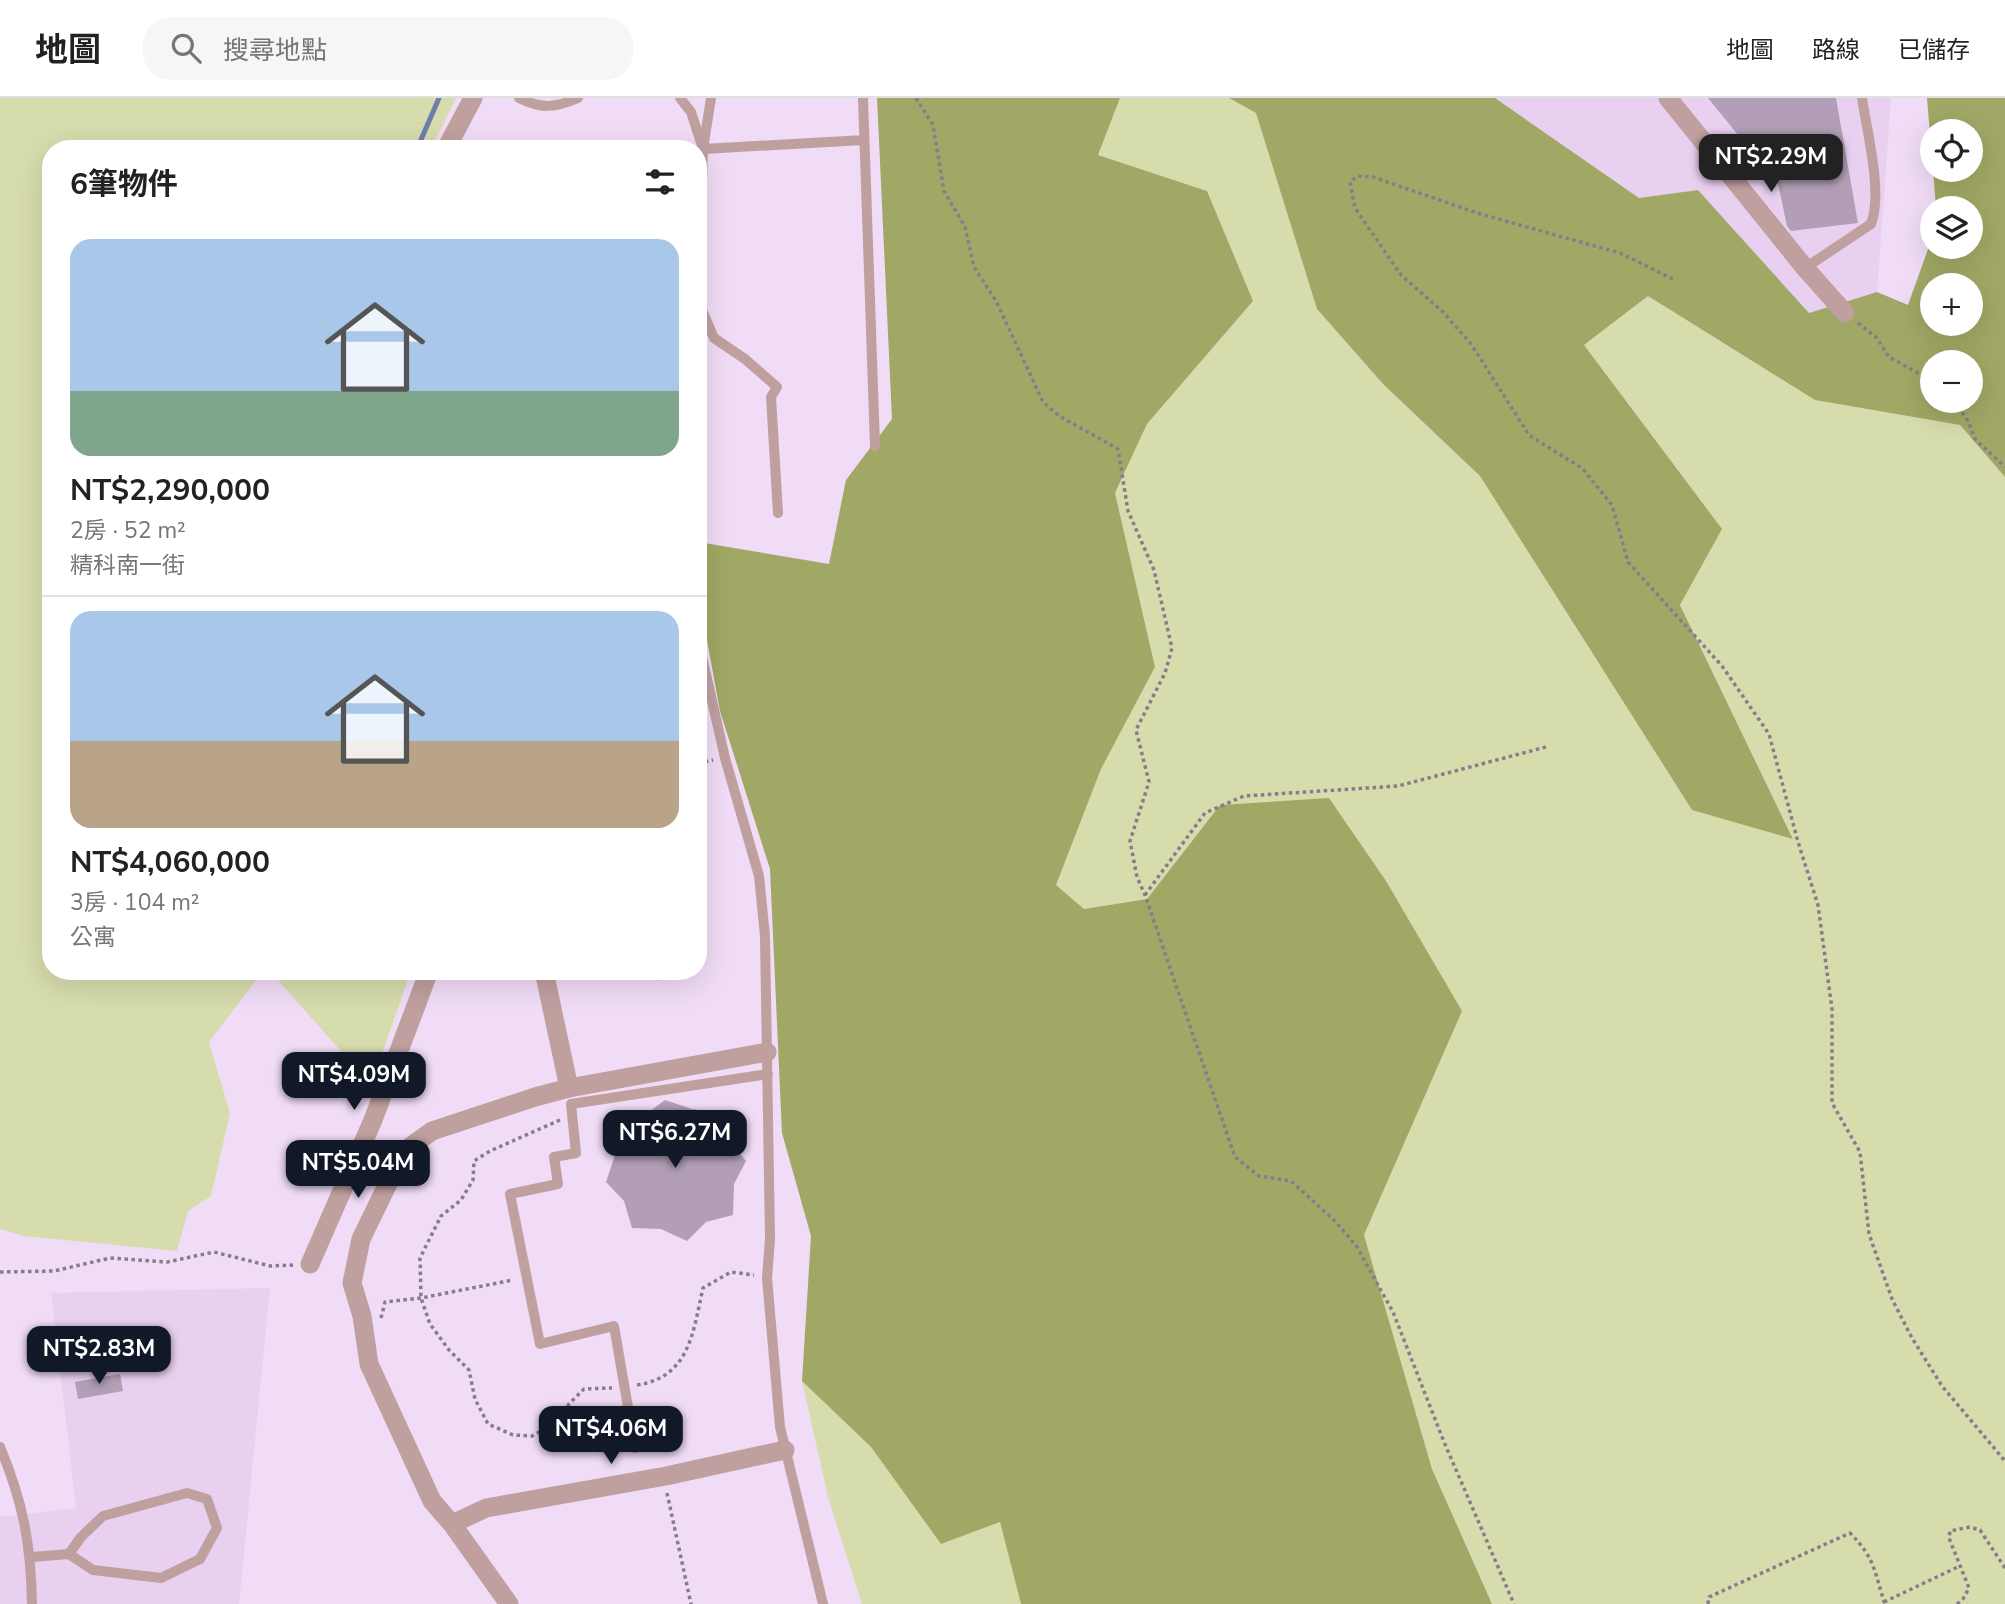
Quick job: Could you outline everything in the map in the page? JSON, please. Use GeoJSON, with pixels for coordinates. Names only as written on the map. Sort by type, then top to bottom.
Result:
{"type":"FeatureCollection","features":[{"type":"Feature","properties":{"kind":"street"},"geometry":{"type":"LineString","coordinates":[[451,140],[473,98]]}},
{"type":"Feature","properties":{"kind":"street"},"geometry":{"type":"LineString","coordinates":[[1668,98],[1805,268],[1845,313]]}},
{"type":"Feature","properties":{"kind":"street"},"geometry":{"type":"LineString","coordinates":[[310,1264],[373,1120],[426,980]]}},
{"type":"Feature","properties":{"kind":"street"},"geometry":{"type":"LineString","coordinates":[[546,980],[570,1096]]}},
{"type":"Feature","properties":{"kind":"street"},"geometry":{"type":"LineString","coordinates":[[509,1604],[452,1524],[432,1501],[369,1364],[362,1316],[352,1283],[361,1239],[397,1165],[410,1147],[432,1131],[535,1097],[570,1096],[767,1052]]}},
{"type":"Feature","properties":{"kind":"street"},"geometry":{"type":"LineString","coordinates":[[452,1524],[486,1508],[666,1476],[785,1450]]}},
{"type":"Feature","properties":{"kind":"lane"},"geometry":{"type":"LineString","coordinates":[[519,98],[536,106],[562,105],[578,98]]}},
{"type":"Feature","properties":{"kind":"lane"},"geometry":{"type":"LineString","coordinates":[[680,98],[691,112],[700,140]]}},
{"type":"Feature","properties":{"kind":"lane"},"geometry":{"type":"LineString","coordinates":[[704,140],[711,98]]}},
{"type":"Feature","properties":{"kind":"lane"},"geometry":{"type":"LineString","coordinates":[[863,98],[875,446]]}},
{"type":"Feature","properties":{"kind":"lane"},"geometry":{"type":"LineString","coordinates":[[1805,268],[1871,224],[1875,214],[1876,190],[1862,98]]}},
{"type":"Feature","properties":{"kind":"lane"},"geometry":{"type":"LineString","coordinates":[[707,149],[864,140]]}},
{"type":"Feature","properties":{"kind":"lane"},"geometry":{"type":"LineString","coordinates":[[707,322],[714,338],[745,359],[777,387],[771,397],[779,513]]}},
{"type":"Feature","properties":{"kind":"lane"},"geometry":{"type":"LineString","coordinates":[[707,679],[725,758],[759,876],[765,936],[770,1239],[767,1278],[774,1373],[780,1427],[823,1604]]}},
{"type":"Feature","properties":{"kind":"lane"},"geometry":{"type":"LineString","coordinates":[[635,1448],[614,1326],[540,1344],[510,1194],[558,1184],[554,1157],[576,1153],[570,1096],[768,1074]]}},
{"type":"Feature","properties":{"kind":"lane"},"geometry":{"type":"LineString","coordinates":[[0,1447],[17,1486],[32,1557],[33,1604]]}},
{"type":"Feature","properties":{"kind":"lane"},"geometry":{"type":"LineString","coordinates":[[32,1557],[69,1554],[93,1570],[161,1578],[200,1559],[217,1528],[207,1499],[187,1493],[103,1516],[81,1537],[69,1554]]}},
{"type":"Feature","properties":{"kind":"path"},"geometry":{"type":"LineString","coordinates":[[916,98],[933,125],[944,191],[965,227],[974,267],[996,301],[1043,402],[1059,416],[1118,449],[1128,511],[1154,570],[1172,648],[1165,673],[1136,730],[1149,782],[1130,841],[1137,877],[1235,1157],[1259,1176],[1291,1181],[1335,1221],[1357,1247],[1393,1312],[1444,1443],[1514,1604]]}},
{"type":"Feature","properties":{"kind":"path"},"geometry":{"type":"LineString","coordinates":[[1673,279],[1620,253],[1477,213],[1373,177],[1358,176],[1350,183],[1355,208],[1401,275],[1443,312],[1471,344],[1529,435],[1583,469],[1612,505],[1628,562],[1722,666],[1769,734],[1818,905],[1832,1009],[1832,1103],[1860,1152],[1869,1234],[1892,1299],[1912,1338],[1942,1386],[2005,1461]]}},
{"type":"Feature","properties":{"kind":"path"},"geometry":{"type":"LineString","coordinates":[[1845,313],[1876,337],[1889,357],[1920,375]]}},
{"type":"Feature","properties":{"kind":"path"},"geometry":{"type":"LineString","coordinates":[[1962,413],[1975,439],[2005,467]]}},
{"type":"Feature","properties":{"kind":"path"},"geometry":{"type":"LineString","coordinates":[[1145,895],[1205,813],[1244,796],[1398,786],[1546,747]]}},
{"type":"Feature","properties":{"kind":"path"},"geometry":{"type":"LineString","coordinates":[[570,1096],[558,1122],[490,1151],[474,1161],[473,1180],[461,1200],[441,1216],[420,1258],[421,1298],[430,1324],[449,1350],[469,1370],[475,1399],[488,1424],[513,1435],[532,1436],[556,1423],[584,1389],[642,1384],[672,1372],[690,1347],[703,1288],[731,1272],[767,1278]]}},
{"type":"Feature","properties":{"kind":"path"},"geometry":{"type":"LineString","coordinates":[[0,1272],[54,1271],[110,1258],[167,1262],[214,1252],[270,1266],[310,1264]]}},
{"type":"Feature","properties":{"kind":"path"},"geometry":{"type":"LineString","coordinates":[[379,1327],[385,1302],[421,1298],[526,1277]]}},
{"type":"Feature","properties":{"kind":"path"},"geometry":{"type":"LineString","coordinates":[[666,1476],[672,1518],[691,1604]]}},
{"type":"Feature","properties":{"kind":"path"},"geometry":{"type":"LineString","coordinates":[[1957,1604],[1964,1599],[1969,1588],[1949,1538],[1950,1531],[1970,1527],[1980,1530],[2005,1568]]}},
{"type":"Feature","properties":{"kind":"path"},"geometry":{"type":"LineString","coordinates":[[1708,1604],[1709,1597],[1850,1533],[1864,1547],[1869,1557],[1878,1576],[1884,1603],[1960,1566]]}},
{"type":"Feature","properties":{"kind":"shaded area"},"geometry":{"type":"Polygon","coordinates":[[[1495,98],[1891,98],[1877,292],[1809,313],[1698,190],[1639,198],[1495,98]]]}},
{"type":"Feature","properties":{"kind":"shaded area"},"geometry":{"type":"Polygon","coordinates":[[[270,1288],[239,1604],[0,1604],[0,1517],[76,1508],[51,1293],[270,1288]]]}},
{"type":"Feature","properties":{"kind":"green space"},"geometry":{"type":"Polygon","coordinates":[[[0,98],[456,98],[435,140],[42,140],[42,980],[256,980],[209,1042],[230,1113],[211,1196],[188,1211],[177,1251],[24,1236],[0,1229],[0,98]]]}},
{"type":"Feature","properties":{"kind":"green space"},"geometry":{"type":"Polygon","coordinates":[[[877,98],[1120,98],[1098,155],[1207,191],[1253,301],[1147,424],[1115,493],[1155,667],[1101,769],[1056,885],[1084,909],[1147,899],[1220,805],[1329,798],[1386,881],[1462,1011],[1364,1235],[1432,1469],[1492,1604],[1021,1604],[1000,1522],[941,1544],[871,1447],[802,1381],[811,1236],[782,1133],[770,869],[720,711],[707,640],[707,544],[829,564],[846,480],[892,419],[877,98]]]}},
{"type":"Feature","properties":{"kind":"green space"},"geometry":{"type":"Polygon","coordinates":[[[1120,98],[1229,98],[1256,113],[1317,309],[1383,384],[1480,476],[1692,810],[1793,838],[1680,605],[1722,529],[1584,345],[1648,296],[1815,400],[1960,425],[2005,477],[2005,1604],[1492,1604],[1432,1469],[1364,1235],[1462,1011],[1220,805],[1147,899],[1084,909],[1056,885],[1101,769],[1155,667],[1115,493],[1147,424],[1253,301],[1207,191],[1098,155],[1120,98]]]}},
{"type":"Feature","properties":{"kind":"green space"},"geometry":{"type":"Polygon","coordinates":[[[1229,98],[1495,98],[1639,198],[1698,190],[1809,313],[1877,292],[1908,305],[1924,259],[1983,259],[1983,196],[1935,196],[1934,182],[1983,182],[1983,119],[1929,119],[1927,98],[2005,98],[2005,477],[1960,425],[1815,400],[1648,296],[1584,345],[1722,529],[1680,605],[1793,839],[1692,810],[1480,476],[1383,384],[1317,309],[1256,113],[1229,98]]]}},
{"type":"Feature","properties":{"kind":"green space"},"geometry":{"type":"Polygon","coordinates":[[[278,980],[408,980],[371,1085],[278,980]]]}},
{"type":"Feature","properties":{"kind":"green space"},"geometry":{"type":"Polygon","coordinates":[[[802,1381],[871,1447],[941,1544],[1000,1522],[1021,1604],[862,1604],[829,1501],[802,1381]]]}},
{"type":"Feature","properties":{"kind":"building"},"geometry":{"type":"Polygon","coordinates":[[[1708,98],[1836,98],[1858,223],[1791,231],[1787,226],[1778,184],[1708,98]]]}},
{"type":"Feature","properties":{"kind":"building"},"geometry":{"type":"Polygon","coordinates":[[[665,1100],[692,1109],[719,1113],[728,1139],[746,1161],[734,1184],[733,1215],[706,1222],[687,1241],[661,1229],[632,1228],[624,1201],[606,1182],[616,1152],[618,1126],[645,1115],[665,1100]]]}},
{"type":"Feature","properties":{"kind":"building"},"geometry":{"type":"Polygon","coordinates":[[[120,1374],[123,1391],[78,1399],[75,1382],[120,1374]]]}},
{"type":"Feature","properties":{"kind":"waterway"},"geometry":{"type":"LineString","coordinates":[[421,140],[439,98]]}}]}
